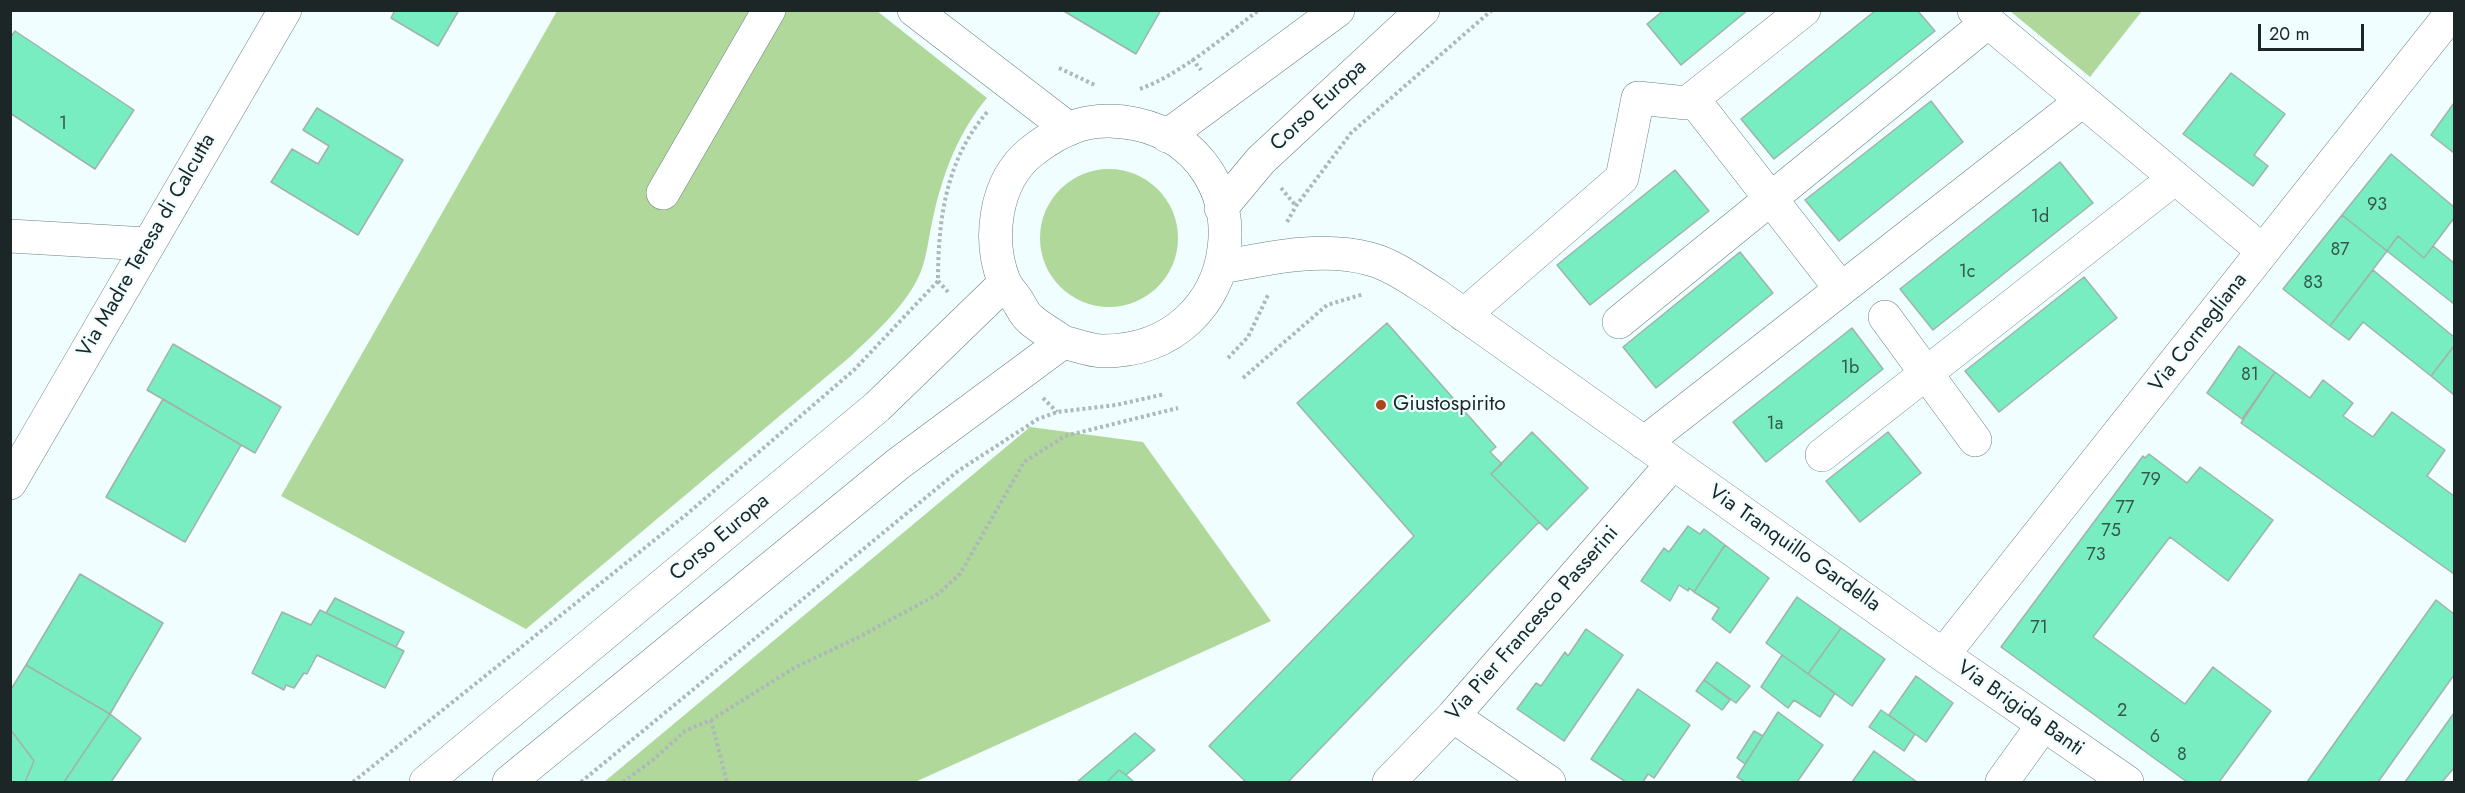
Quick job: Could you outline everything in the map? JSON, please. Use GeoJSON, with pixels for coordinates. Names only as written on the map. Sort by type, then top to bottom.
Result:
{"type":"FeatureCollection","features":[{"type":"Feature","properties":{"kind":"street","name":"Via Madre Teresa di Calcutta"},"geometry":{"type":"LineString","coordinates":[[10,483],[285,10]]}},
{"type":"Feature","properties":{"kind":"street"},"geometry":{"type":"LineString","coordinates":[[663,193],[769,10]]}},
{"type":"Feature","properties":{"kind":"street"},"geometry":{"type":"LineString","coordinates":[[914,10],[1069,129]]}},
{"type":"Feature","properties":{"kind":"street"},"geometry":{"type":"LineString","coordinates":[[1167,136],[1338,10]]}},
{"type":"Feature","properties":{"kind":"street","name":"Corso Europa"},"geometry":{"type":"LineString","coordinates":[[1221,208],[1261,160],[1423,10]]}},
{"type":"Feature","properties":{"kind":"street"},"geometry":{"type":"LineString","coordinates":[[1464,315],[1622,178],[1638,98],[1687,103],[1804,10]]}},
{"type":"Feature","properties":{"kind":"street","name":"Via Cornegliana"},"geometry":{"type":"LineString","coordinates":[[1943,655],[2451,14]]}},
{"type":"Feature","properties":{"kind":"street"},"geometry":{"type":"LineString","coordinates":[[1619,322],[1770,199],[1981,16],[2263,251]]}},
{"type":"Feature","properties":{"kind":"street"},"geometry":{"type":"LineString","coordinates":[[1693,99],[1841,289]]}},
{"type":"Feature","properties":{"kind":"street"},"geometry":{"type":"LineString","coordinates":[[1644,443],[2082,101]]}},
{"type":"Feature","properties":{"kind":"street"},"geometry":{"type":"LineString","coordinates":[[1117,120],[1150,128],[1167,136],[1180,144],[1203,167],[1219,195],[1227,231],[1222,267],[1204,305],[1173,334],[1138,349],[1100,351],[1063,342],[1029,318],[1005,283],[996,250],[996,216],[1006,184],[1026,157],[1052,136],[1084,123],[1117,120]]}},
{"type":"Feature","properties":{"kind":"street"},"geometry":{"type":"LineString","coordinates":[[1822,455],[2175,178]]}},
{"type":"Feature","properties":{"kind":"street"},"geometry":{"type":"LineString","coordinates":[[10,236],[147,244]]}},
{"type":"Feature","properties":{"kind":"street","name":"Via Tranquillo Gardella"},"geometry":{"type":"LineString","coordinates":[[1222,267],[1276,256],[1320,254],[1370,259],[1394,269],[1464,315],[1943,655]]}},
{"type":"Feature","properties":{"kind":"street","name":"Corso Europa"},"geometry":{"type":"LineString","coordinates":[[426,783],[876,407],[1005,283]]}},
{"type":"Feature","properties":{"kind":"street"},"geometry":{"type":"LineString","coordinates":[[1885,317],[1975,440]]}},
{"type":"Feature","properties":{"kind":"street"},"geometry":{"type":"LineString","coordinates":[[509,783],[898,464],[1063,342]]}},
{"type":"Feature","properties":{"kind":"street","name":"Via Pier Francesco Passerini"},"geometry":{"type":"LineString","coordinates":[[1389,783],[1453,716],[1673,463]]}},
{"type":"Feature","properties":{"kind":"street","name":"Via Brigida Banti"},"geometry":{"type":"LineString","coordinates":[[1943,655],[2127,783]]}},
{"type":"Feature","properties":{"kind":"street"},"geometry":{"type":"LineString","coordinates":[[1453,716],[1549,783]]}},
{"type":"Feature","properties":{"kind":"street"},"geometry":{"type":"LineString","coordinates":[[2002,783],[2043,725]]}},
{"type":"Feature","properties":{"kind":"path"},"geometry":{"type":"LineString","coordinates":[[1138,89],[1153,84],[1259,10]]}},
{"type":"Feature","properties":{"kind":"path"},"geometry":{"type":"LineString","coordinates":[[1282,230],[1296,206],[1351,133],[1492,10]]}},
{"type":"Feature","properties":{"kind":"path"},"geometry":{"type":"LineString","coordinates":[[1059,68],[1102,87]]}},
{"type":"Feature","properties":{"kind":"path"},"geometry":{"type":"LineString","coordinates":[[353,783],[687,513],[854,370],[892,330],[938,281],[941,214],[949,181],[967,138],[992,108]]}},
{"type":"Feature","properties":{"kind":"path"},"geometry":{"type":"LineString","coordinates":[[1276,183],[1296,206]]}},
{"type":"Feature","properties":{"kind":"path"},"geometry":{"type":"LineString","coordinates":[[1228,358],[1248,337],[1270,292]]}},
{"type":"Feature","properties":{"kind":"path"},"geometry":{"type":"LineString","coordinates":[[1243,378],[1327,305],[1366,294]]}},
{"type":"Feature","properties":{"kind":"path"},"geometry":{"type":"LineString","coordinates":[[1039,394],[1057,412]]}},
{"type":"Feature","properties":{"kind":"path"},"geometry":{"type":"LineString","coordinates":[[581,783],[958,471],[1038,420],[1057,412],[1116,405],[1166,394]]}},
{"type":"Feature","properties":{"kind":"path"},"geometry":{"type":"LineString","coordinates":[[623,783],[685,731],[711,720],[794,668],[859,637],[938,594],[960,574],[1024,462],[1065,435],[1178,408]]}},
{"type":"Feature","properties":{"kind":"path"},"geometry":{"type":"LineString","coordinates":[[711,720],[727,783]]}},
{"type":"Feature","properties":{"kind":"green space"},"geometry":{"type":"Polygon","coordinates":[[[557,11],[877,11],[987,98],[968,125],[953,154],[937,201],[920,273],[911,291],[896,311],[851,356],[526,629],[281,496],[557,11]]]}},
{"type":"Feature","properties":{"kind":"green space"},"geometry":{"type":"Polygon","coordinates":[[[2010,11],[2142,11],[2090,77],[2010,11]]]}},
{"type":"Feature","properties":{"kind":"green space"},"geometry":{"type":"Polygon","coordinates":[[[1109,169],[1136,174],[1148,180],[1158,189],[1167,199],[1173,211],[1178,238],[1173,265],[1167,277],[1158,287],[1148,296],[1136,302],[1109,307],[1082,302],[1070,296],[1060,287],[1051,277],[1045,265],[1040,238],[1045,211],[1051,199],[1060,189],[1070,180],[1082,174],[1109,169]]]}},
{"type":"Feature","properties":{"kind":"green space"},"geometry":{"type":"Polygon","coordinates":[[[1030,427],[1143,442],[1271,621],[915,782],[604,782],[1030,427]]]}},
{"type":"Feature","properties":{"kind":"building"},"geometry":{"type":"Polygon","coordinates":[[[395,10],[459,10],[438,46],[391,18],[395,10]]]}},
{"type":"Feature","properties":{"kind":"building"},"geometry":{"type":"Polygon","coordinates":[[[1062,10],[1161,10],[1136,54],[1062,10]]]}},
{"type":"Feature","properties":{"kind":"building"},"geometry":{"type":"Polygon","coordinates":[[[1664,10],[1748,10],[1681,65],[1647,24],[1664,10]]]}},
{"type":"Feature","properties":{"kind":"building"},"geometry":{"type":"Polygon","coordinates":[[[1876,10],[1917,10],[1935,31],[1774,159],[1741,119],[1876,10]]]}},
{"type":"Feature","properties":{"kind":"building"},"geometry":{"type":"Polygon","coordinates":[[[15,31],[134,110],[95,169],[10,113],[10,38],[15,31]]]}},
{"type":"Feature","properties":{"kind":"building"},"geometry":{"type":"Polygon","coordinates":[[[2231,73],[2285,114],[2254,155],[2268,166],[2253,186],[2183,134],[2231,73]]]}},
{"type":"Feature","properties":{"kind":"building"},"geometry":{"type":"Polygon","coordinates":[[[1931,101],[1963,142],[1839,241],[1805,200],[1931,101]]]}},
{"type":"Feature","properties":{"kind":"building"},"geometry":{"type":"Polygon","coordinates":[[[2454,103],[2454,153],[2431,135],[2454,103]]]}},
{"type":"Feature","properties":{"kind":"building"},"geometry":{"type":"Polygon","coordinates":[[[317,108],[403,160],[358,235],[271,182],[292,149],[318,164],[329,146],[303,130],[317,108]]]}},
{"type":"Feature","properties":{"kind":"building"},"geometry":{"type":"Polygon","coordinates":[[[2391,154],[2454,207],[2454,218],[2424,258],[2398,236],[2387,251],[2342,215],[2391,154]]]}},
{"type":"Feature","properties":{"kind":"building"},"geometry":{"type":"Polygon","coordinates":[[[2060,162],[2093,203],[1933,330],[1900,289],[2060,162]]]}},
{"type":"Feature","properties":{"kind":"building"},"geometry":{"type":"Polygon","coordinates":[[[1675,170],[1709,211],[1590,305],[1557,265],[1675,170]]]}},
{"type":"Feature","properties":{"kind":"building"},"geometry":{"type":"Polygon","coordinates":[[[2342,215],[2387,251],[2330,326],[2283,289],[2342,215]]]}},
{"type":"Feature","properties":{"kind":"building"},"geometry":{"type":"Polygon","coordinates":[[[2398,236],[2424,258],[2433,246],[2454,263],[2454,304],[2387,251],[2398,236]]]}},
{"type":"Feature","properties":{"kind":"building"},"geometry":{"type":"Polygon","coordinates":[[[1740,252],[1773,293],[1656,388],[1623,347],[1740,252]]]}},
{"type":"Feature","properties":{"kind":"building"},"geometry":{"type":"Polygon","coordinates":[[[2373,270],[2454,337],[2454,346],[2431,376],[2363,322],[2349,340],[2330,326],[2373,270]]]}},
{"type":"Feature","properties":{"kind":"building"},"geometry":{"type":"Polygon","coordinates":[[[2084,277],[2117,318],[1999,412],[1965,371],[2084,277]]]}},
{"type":"Feature","properties":{"kind":"building"},"geometry":{"type":"Polygon","coordinates":[[[1387,323],[1496,447],[1490,452],[1502,464],[1491,474],[1539,522],[1288,782],[1246,782],[1209,746],[1414,536],[1297,403],[1387,323]]]}},
{"type":"Feature","properties":{"kind":"building"},"geometry":{"type":"Polygon","coordinates":[[[1852,328],[1883,369],[1766,462],[1733,422],[1852,328]]]}},
{"type":"Feature","properties":{"kind":"building"},"geometry":{"type":"Polygon","coordinates":[[[173,344],[281,407],[255,453],[147,390],[173,344]]]}},
{"type":"Feature","properties":{"kind":"building"},"geometry":{"type":"Polygon","coordinates":[[[2239,346],[2275,372],[2242,419],[2207,393],[2239,346]]]}},
{"type":"Feature","properties":{"kind":"building"},"geometry":{"type":"Polygon","coordinates":[[[2454,346],[2454,395],[2431,376],[2454,346]]]}},
{"type":"Feature","properties":{"kind":"building"},"geometry":{"type":"Polygon","coordinates":[[[2275,372],[2310,398],[2323,380],[2353,403],[2343,416],[2373,437],[2392,412],[2445,450],[2427,476],[2454,496],[2454,574],[2241,423],[2275,372]]]}},
{"type":"Feature","properties":{"kind":"building"},"geometry":{"type":"Polygon","coordinates":[[[163,399],[241,445],[185,542],[106,497],[163,399]]]}},
{"type":"Feature","properties":{"kind":"building"},"geometry":{"type":"Polygon","coordinates":[[[1532,432],[1588,488],[1547,530],[1491,474],[1532,432]]]}},
{"type":"Feature","properties":{"kind":"building"},"geometry":{"type":"Polygon","coordinates":[[[1888,432],[1921,473],[1860,522],[1826,481],[1888,432]]]}},
{"type":"Feature","properties":{"kind":"building"},"geometry":{"type":"Polygon","coordinates":[[[2149,454],[2187,483],[2200,467],[2273,520],[2228,581],[2170,537],[2093,637],[2185,704],[2213,667],[2271,711],[2219,782],[2187,782],[2001,647],[2143,456],[2145,458],[2149,454]]]}},
{"type":"Feature","properties":{"kind":"building"},"geometry":{"type":"Polygon","coordinates":[[[1688,526],[1700,534],[1704,529],[1725,545],[1694,592],[1679,585],[1670,601],[1641,581],[1664,548],[1669,552],[1688,526]]]}},
{"type":"Feature","properties":{"kind":"building"},"geometry":{"type":"Polygon","coordinates":[[[1725,545],[1769,578],[1730,633],[1712,619],[1719,608],[1694,592],[1725,545]]]}},
{"type":"Feature","properties":{"kind":"building"},"geometry":{"type":"Polygon","coordinates":[[[80,574],[163,623],[110,714],[26,665],[80,574]]]}},
{"type":"Feature","properties":{"kind":"building"},"geometry":{"type":"Polygon","coordinates":[[[1797,597],[1841,628],[1808,674],[1766,643],[1797,597]]]}},
{"type":"Feature","properties":{"kind":"building"},"geometry":{"type":"Polygon","coordinates":[[[335,598],[404,632],[396,647],[326,613],[335,598]]]}},
{"type":"Feature","properties":{"kind":"building"},"geometry":{"type":"Polygon","coordinates":[[[2436,600],[2454,614],[2454,675],[2378,782],[2307,782],[2436,600]]]}},
{"type":"Feature","properties":{"kind":"building"},"geometry":{"type":"Polygon","coordinates":[[[320,610],[404,651],[385,688],[317,655],[307,674],[304,673],[294,688],[286,685],[284,690],[252,673],[282,612],[311,625],[320,610]]]}},
{"type":"Feature","properties":{"kind":"building"},"geometry":{"type":"Polygon","coordinates":[[[1841,628],[1885,659],[1852,706],[1808,674],[1841,628]]]}},
{"type":"Feature","properties":{"kind":"building"},"geometry":{"type":"Polygon","coordinates":[[[1586,629],[1623,655],[1564,741],[1517,709],[1536,683],[1541,686],[1565,652],[1568,656],[1586,629]]]}},
{"type":"Feature","properties":{"kind":"building"},"geometry":{"type":"Polygon","coordinates":[[[1782,655],[1835,693],[1820,717],[1794,700],[1788,708],[1761,687],[1782,655]]]}},
{"type":"Feature","properties":{"kind":"building"},"geometry":{"type":"Polygon","coordinates":[[[1717,662],[1750,686],[1736,703],[1704,680],[1717,662]]]}},
{"type":"Feature","properties":{"kind":"building"},"geometry":{"type":"Polygon","coordinates":[[[26,665],[110,714],[64,782],[25,782],[34,761],[10,729],[10,691],[26,665]]]}},
{"type":"Feature","properties":{"kind":"building"},"geometry":{"type":"Polygon","coordinates":[[[1916,676],[1953,703],[1926,742],[1889,715],[1916,676]]]}},
{"type":"Feature","properties":{"kind":"building"},"geometry":{"type":"Polygon","coordinates":[[[1704,680],[1730,700],[1722,710],[1696,691],[1704,680]]]}},
{"type":"Feature","properties":{"kind":"building"},"geometry":{"type":"Polygon","coordinates":[[[1638,689],[1690,725],[1654,778],[1648,774],[1643,782],[1626,782],[1591,759],[1638,689]]]}},
{"type":"Feature","properties":{"kind":"building"},"geometry":{"type":"Polygon","coordinates":[[[1881,710],[1915,734],[1904,751],[1869,727],[1881,710]]]}},
{"type":"Feature","properties":{"kind":"building"},"geometry":{"type":"Polygon","coordinates":[[[1778,712],[1823,745],[1797,782],[1745,782],[1737,777],[1778,712]]]}},
{"type":"Feature","properties":{"kind":"building"},"geometry":{"type":"Polygon","coordinates":[[[2454,713],[2454,768],[2442,782],[2405,782],[2454,713]]]}},
{"type":"Feature","properties":{"kind":"building"},"geometry":{"type":"Polygon","coordinates":[[[110,714],[141,738],[111,782],[64,782],[110,714]]]}},
{"type":"Feature","properties":{"kind":"building"},"geometry":{"type":"Polygon","coordinates":[[[10,729],[34,761],[25,782],[10,782],[10,729]]]}},
{"type":"Feature","properties":{"kind":"building"},"geometry":{"type":"Polygon","coordinates":[[[1754,731],[1763,736],[1745,764],[1737,758],[1754,731]]]}},
{"type":"Feature","properties":{"kind":"building"},"geometry":{"type":"Polygon","coordinates":[[[1135,733],[1155,750],[1126,775],[1119,770],[1107,782],[1077,782],[1135,733]]]}},
{"type":"Feature","properties":{"kind":"building"},"geometry":{"type":"Polygon","coordinates":[[[1874,751],[1917,782],[1852,782],[1874,751]]]}},
{"type":"Feature","properties":{"kind":"building"},"geometry":{"type":"Polygon","coordinates":[[[1119,770],[1126,775],[1134,782],[1107,782],[1119,770]]]}},
{"type":"Feature","properties":{"kind":"place","name":"Giustospirito"},"geometry":{"type":"Point","coordinates":[1381,405]}}]}
